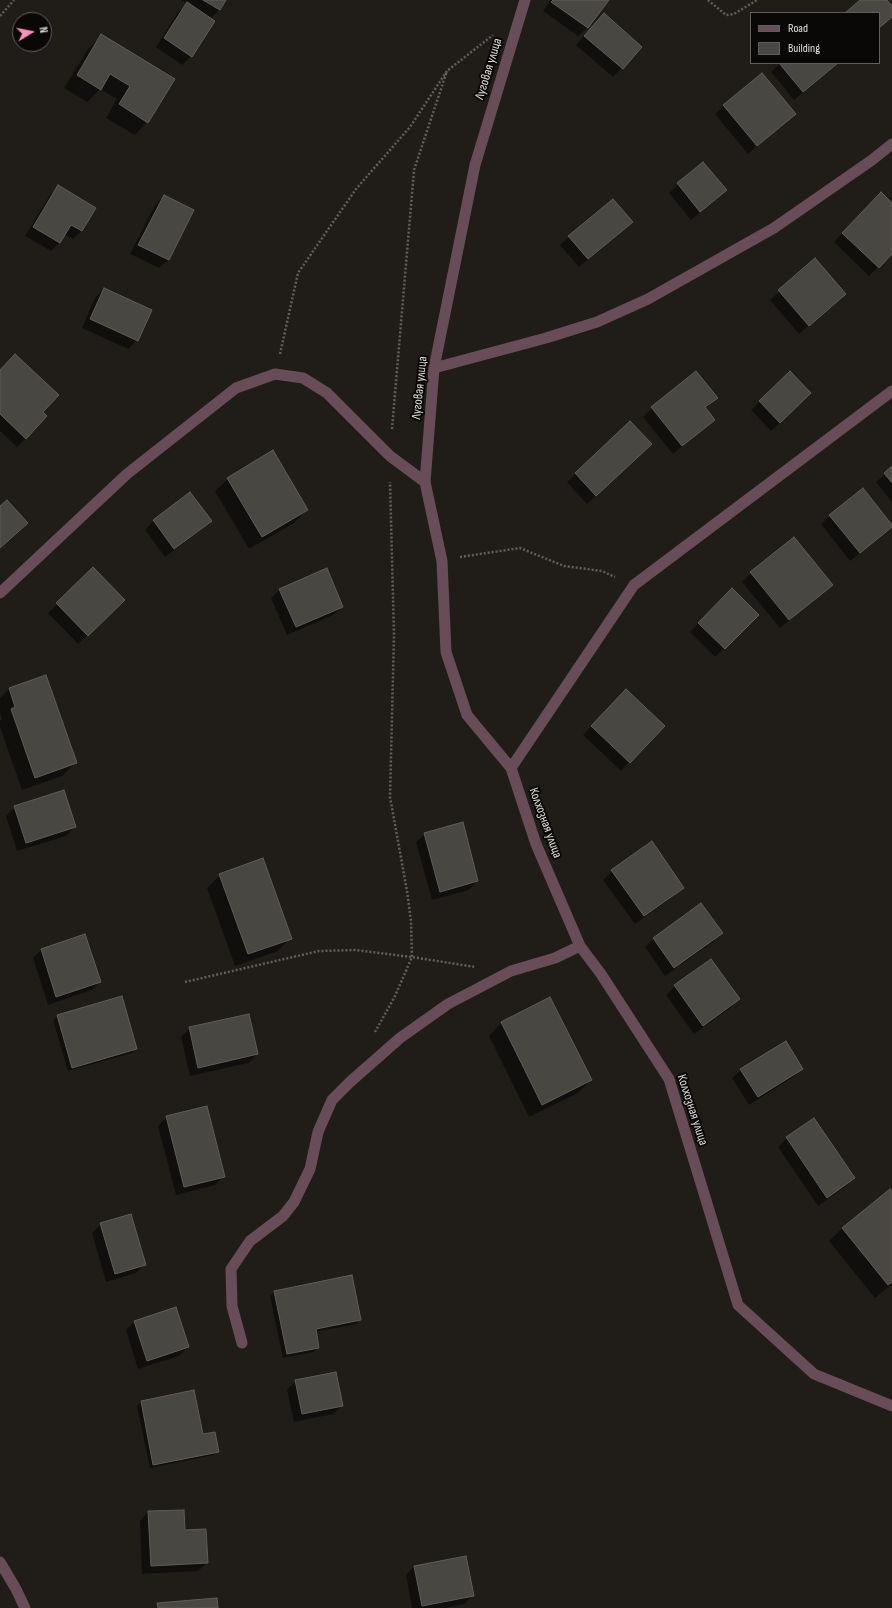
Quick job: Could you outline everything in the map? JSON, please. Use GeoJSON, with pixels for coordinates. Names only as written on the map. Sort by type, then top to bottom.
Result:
{"type":"FeatureCollection","features":[{"type":"Feature","properties":{"kind":"street","name":"Луговая улица"},"geometry":{"type":"LineString","coordinates":[[511,768],[466,715],[446,652],[442,561],[426,482],[434,368],[475,165],[525,0]]}},
{"type":"Feature","properties":{"kind":"street"},"geometry":{"type":"LineString","coordinates":[[434,368],[546,338],[590,324],[648,300],[774,228],[872,160],[892,144]]}},
{"type":"Feature","properties":{"kind":"street"},"geometry":{"type":"LineString","coordinates":[[0,593],[127,474],[199,416],[236,388],[275,374],[303,378],[327,393],[390,456],[426,482]]}},
{"type":"Feature","properties":{"kind":"street"},"geometry":{"type":"LineString","coordinates":[[511,768],[634,585],[892,391]]}},
{"type":"Feature","properties":{"kind":"street","name":"Колхозная улица"},"geometry":{"type":"LineString","coordinates":[[511,768],[536,844],[580,946],[601,974],[669,1080],[738,1305],[814,1374],[892,1406]]}},
{"type":"Feature","properties":{"kind":"street"},"geometry":{"type":"LineString","coordinates":[[242,1343],[232,1306],[231,1268],[250,1240],[283,1216],[294,1202],[310,1169],[318,1132],[332,1100],[400,1038],[448,1004],[511,971],[555,958],[580,946]]}},
{"type":"Feature","properties":{"kind":"street"},"geometry":{"type":"LineString","coordinates":[[0,1562],[25,1608]]}},
{"type":"Feature","properties":{"kind":"path"},"geometry":{"type":"LineString","coordinates":[[0,16],[14,0]]}},
{"type":"Feature","properties":{"kind":"path"},"geometry":{"type":"LineString","coordinates":[[708,0],[726,15],[734,14],[757,0]]}},
{"type":"Feature","properties":{"kind":"path"},"geometry":{"type":"LineString","coordinates":[[275,374],[298,273],[356,189],[410,127],[447,71],[521,13]]}},
{"type":"Feature","properties":{"kind":"path"},"geometry":{"type":"LineString","coordinates":[[371,1038],[395,996],[412,957],[411,921],[407,891],[390,797],[394,635],[390,512],[390,456],[414,170],[447,71]]}},
{"type":"Feature","properties":{"kind":"path"},"geometry":{"type":"LineString","coordinates":[[442,561],[475,553],[520,548],[564,566],[602,571],[634,585]]}},
{"type":"Feature","properties":{"kind":"path"},"geometry":{"type":"LineString","coordinates":[[185,982],[319,951],[355,950],[511,971]]}},
{"type":"Feature","properties":{"kind":"building"},"geometry":{"type":"Polygon","coordinates":[[[203,0],[226,0],[220,10],[203,0]]]}},
{"type":"Feature","properties":{"kind":"building"},"geometry":{"type":"Polygon","coordinates":[[[553,0],[609,0],[588,28],[551,2],[553,0]]]}},
{"type":"Feature","properties":{"kind":"building"},"geometry":{"type":"Polygon","coordinates":[[[860,0],[887,0],[892,6],[892,17],[880,27],[880,12],[846,12],[860,0]]]}},
{"type":"Feature","properties":{"kind":"building"},"geometry":{"type":"Polygon","coordinates":[[[187,2],[215,21],[192,57],[164,38],[187,2]]]}},
{"type":"Feature","properties":{"kind":"building"},"geometry":{"type":"Polygon","coordinates":[[[604,13],[642,47],[623,69],[584,36],[604,13]]]}},
{"type":"Feature","properties":{"kind":"building"},"geometry":{"type":"Polygon","coordinates":[[[101,34],[175,79],[148,123],[119,104],[130,86],[110,74],[101,90],[77,75],[101,34]]]}},
{"type":"Feature","properties":{"kind":"building"},"geometry":{"type":"Polygon","coordinates":[[[780,64],[837,64],[803,92],[780,64]]]}},
{"type":"Feature","properties":{"kind":"building"},"geometry":{"type":"Polygon","coordinates":[[[762,73],[796,114],[757,146],[723,105],[762,73]]]}},
{"type":"Feature","properties":{"kind":"building"},"geometry":{"type":"Polygon","coordinates":[[[703,162],[727,190],[700,212],[677,183],[703,162]]]}},
{"type":"Feature","properties":{"kind":"building"},"geometry":{"type":"Polygon","coordinates":[[[58,185],[96,208],[82,231],[71,225],[60,243],[33,227],[58,185]]]}},
{"type":"Feature","properties":{"kind":"building"},"geometry":{"type":"Polygon","coordinates":[[[881,192],[892,203],[892,254],[879,268],[842,233],[881,192]]]}},
{"type":"Feature","properties":{"kind":"building"},"geometry":{"type":"Polygon","coordinates":[[[164,195],[194,210],[169,260],[138,245],[164,195]]]}},
{"type":"Feature","properties":{"kind":"building"},"geometry":{"type":"Polygon","coordinates":[[[613,199],[633,222],[588,259],[568,236],[613,199]]]}},
{"type":"Feature","properties":{"kind":"building"},"geometry":{"type":"Polygon","coordinates":[[[815,258],[846,294],[809,326],[778,290],[815,258]]]}},
{"type":"Feature","properties":{"kind":"building"},"geometry":{"type":"Polygon","coordinates":[[[104,288],[152,310],[138,341],[90,319],[104,288]]]}},
{"type":"Feature","properties":{"kind":"building"},"geometry":{"type":"Polygon","coordinates":[[[15,354],[59,395],[43,412],[47,416],[26,439],[0,414],[0,370],[15,354]]]}},
{"type":"Feature","properties":{"kind":"building"},"geometry":{"type":"Polygon","coordinates":[[[696,371],[718,398],[705,407],[715,420],[682,446],[651,407],[696,371]]]}},
{"type":"Feature","properties":{"kind":"building"},"geometry":{"type":"Polygon","coordinates":[[[790,371],[811,393],[780,423],[759,401],[790,371]]]}},
{"type":"Feature","properties":{"kind":"building"},"geometry":{"type":"Polygon","coordinates":[[[630,421],[652,444],[596,496],[575,473],[630,421]]]}},
{"type":"Feature","properties":{"kind":"building"},"geometry":{"type":"Polygon","coordinates":[[[273,450],[308,510],[262,537],[227,478],[273,450]]]}},
{"type":"Feature","properties":{"kind":"building"},"geometry":{"type":"Polygon","coordinates":[[[892,466],[892,483],[884,473],[892,466]]]}},
{"type":"Feature","properties":{"kind":"building"},"geometry":{"type":"Polygon","coordinates":[[[863,488],[892,527],[860,553],[829,515],[863,488]]]}},
{"type":"Feature","properties":{"kind":"building"},"geometry":{"type":"Polygon","coordinates":[[[190,492],[212,521],[174,549],[153,520],[190,492]]]}},
{"type":"Feature","properties":{"kind":"building"},"geometry":{"type":"Polygon","coordinates":[[[7,500],[28,523],[0,548],[0,506],[7,500]]]}},
{"type":"Feature","properties":{"kind":"building"},"geometry":{"type":"Polygon","coordinates":[[[794,537],[833,585],[789,620],[750,572],[794,537]]]}},
{"type":"Feature","properties":{"kind":"building"},"geometry":{"type":"Polygon","coordinates":[[[93,567],[125,600],[88,636],[56,603],[93,567]]]}},
{"type":"Feature","properties":{"kind":"building"},"geometry":{"type":"Polygon","coordinates":[[[327,568],[343,607],[296,627],[279,589],[327,568]]]}},
{"type":"Feature","properties":{"kind":"building"},"geometry":{"type":"Polygon","coordinates":[[[732,588],[759,615],[725,649],[698,623],[732,588]]]}},
{"type":"Feature","properties":{"kind":"building"},"geometry":{"type":"Polygon","coordinates":[[[46,675],[77,763],[35,778],[11,709],[15,707],[9,688],[46,675]]]}},
{"type":"Feature","properties":{"kind":"building"},"geometry":{"type":"Polygon","coordinates":[[[626,689],[665,726],[630,763],[591,726],[626,689]]]}},
{"type":"Feature","properties":{"kind":"building"},"geometry":{"type":"Polygon","coordinates":[[[64,790],[76,827],[26,843],[14,806],[64,790]]]}},
{"type":"Feature","properties":{"kind":"building"},"geometry":{"type":"Polygon","coordinates":[[[463,822],[478,881],[440,892],[424,833],[463,822]]]}},
{"type":"Feature","properties":{"kind":"building"},"geometry":{"type":"Polygon","coordinates":[[[652,841],[684,888],[644,916],[611,870],[652,841]]]}},
{"type":"Feature","properties":{"kind":"building"},"geometry":{"type":"Polygon","coordinates":[[[263,858],[292,939],[248,954],[219,874],[263,858]]]}},
{"type":"Feature","properties":{"kind":"building"},"geometry":{"type":"Polygon","coordinates":[[[701,903],[723,933],[674,968],[653,938],[701,903]]]}},
{"type":"Feature","properties":{"kind":"building"},"geometry":{"type":"Polygon","coordinates":[[[85,934],[101,982],[56,997],[41,949],[85,934]]]}},
{"type":"Feature","properties":{"kind":"building"},"geometry":{"type":"Polygon","coordinates":[[[711,959],[740,999],[703,1026],[674,985],[711,959]]]}},
{"type":"Feature","properties":{"kind":"building"},"geometry":{"type":"Polygon","coordinates":[[[122,996],[137,1049],[72,1068],[57,1015],[122,996]]]}},
{"type":"Feature","properties":{"kind":"building"},"geometry":{"type":"Polygon","coordinates":[[[550,997],[592,1080],[542,1105],[501,1022],[550,997]]]}},
{"type":"Feature","properties":{"kind":"building"},"geometry":{"type":"Polygon","coordinates":[[[249,1014],[258,1054],[198,1068],[189,1027],[249,1014]]]}},
{"type":"Feature","properties":{"kind":"building"},"geometry":{"type":"Polygon","coordinates":[[[786,1041],[803,1069],[758,1097],[740,1069],[786,1041]]]}},
{"type":"Feature","properties":{"kind":"building"},"geometry":{"type":"Polygon","coordinates":[[[207,1106],[225,1177],[184,1187],[166,1116],[207,1106]]]}},
{"type":"Feature","properties":{"kind":"building"},"geometry":{"type":"Polygon","coordinates":[[[814,1118],[855,1178],[827,1198],[786,1137],[814,1118]]]}},
{"type":"Feature","properties":{"kind":"building"},"geometry":{"type":"Polygon","coordinates":[[[890,1189],[892,1192],[892,1282],[888,1285],[842,1228],[890,1189]]]}},
{"type":"Feature","properties":{"kind":"building"},"geometry":{"type":"Polygon","coordinates":[[[131,1214],[146,1265],[115,1274],[100,1223],[131,1214]]]}},
{"type":"Feature","properties":{"kind":"building"},"geometry":{"type":"Polygon","coordinates":[[[352,1275],[361,1320],[316,1329],[319,1348],[287,1354],[274,1291],[352,1275]]]}},
{"type":"Feature","properties":{"kind":"building"},"geometry":{"type":"Polygon","coordinates":[[[176,1307],[189,1347],[147,1361],[134,1321],[176,1307]]]}},
{"type":"Feature","properties":{"kind":"building"},"geometry":{"type":"Polygon","coordinates":[[[336,1372],[343,1406],[302,1414],[295,1380],[336,1372]]]}},
{"type":"Feature","properties":{"kind":"building"},"geometry":{"type":"Polygon","coordinates":[[[194,1390],[203,1434],[215,1432],[219,1452],[153,1465],[141,1401],[194,1390]]]}},
{"type":"Feature","properties":{"kind":"building"},"geometry":{"type":"Polygon","coordinates":[[[184,1510],[185,1530],[206,1529],[208,1563],[151,1566],[148,1511],[184,1510]]]}},
{"type":"Feature","properties":{"kind":"building"},"geometry":{"type":"Polygon","coordinates":[[[466,1556],[474,1596],[422,1606],[414,1566],[466,1556]]]}},
{"type":"Feature","properties":{"kind":"building"},"geometry":{"type":"Polygon","coordinates":[[[217,1598],[218,1608],[158,1608],[157,1603],[217,1598]]]}}]}
